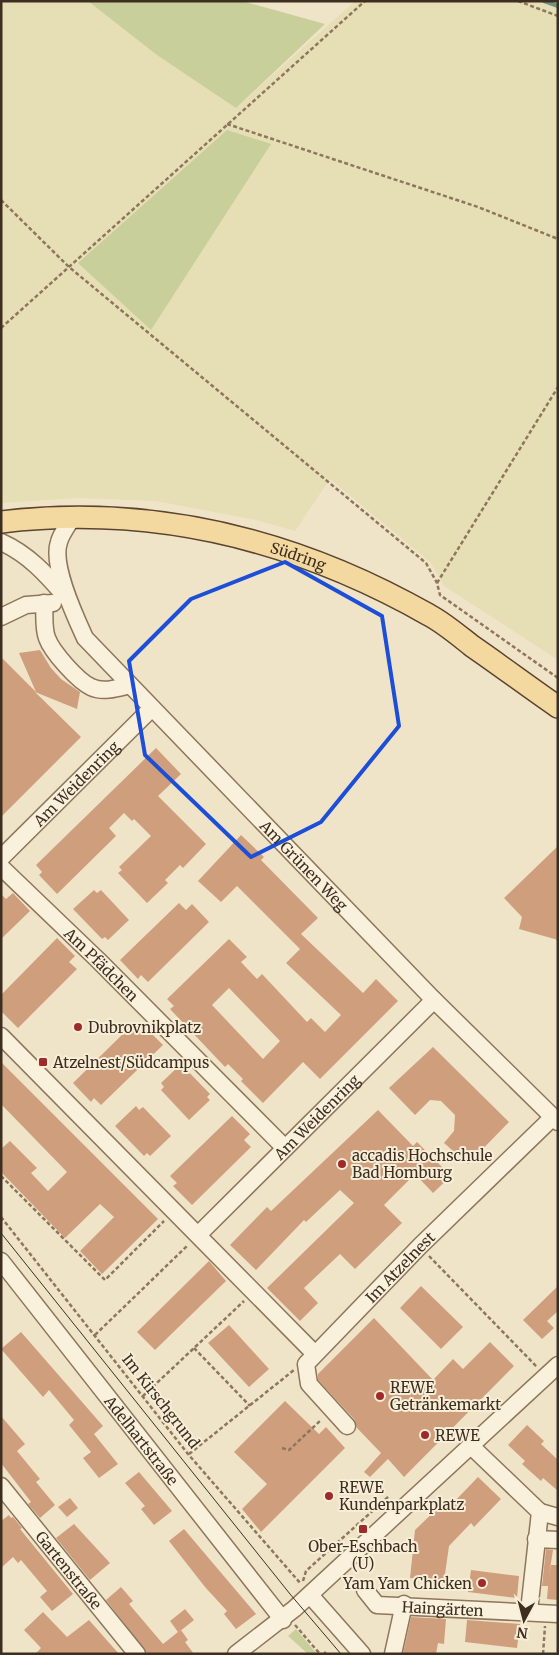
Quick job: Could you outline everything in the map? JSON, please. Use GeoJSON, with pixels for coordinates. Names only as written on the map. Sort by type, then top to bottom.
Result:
{"type":"FeatureCollection","features":[{"type":"Feature","properties":{"kind":"main road","name":"Südring"},"geometry":{"type":"LineString","coordinates":[[1,522],[72,518],[118,519],[187,527],[248,538],[313,560],[357,578],[431,616],[558,708]]}},
{"type":"Feature","properties":{"kind":"street","name":"Am Grünen Weg"},"geometry":{"type":"LineString","coordinates":[[72,518],[58,543],[60,568],[67,600],[85,638],[434,1000],[555,1119]]}},
{"type":"Feature","properties":{"kind":"street","name":"Am Grünen Weg"},"geometry":{"type":"LineString","coordinates":[[1,542],[12,546],[39,566],[67,600]]}},
{"type":"Feature","properties":{"kind":"street"},"geometry":{"type":"LineString","coordinates":[[1,617],[26,605],[67,600]]}},
{"type":"Feature","properties":{"kind":"street"},"geometry":{"type":"LineString","coordinates":[[44,603],[46,636],[51,649],[77,675],[92,688],[106,690],[130,685]]}},
{"type":"Feature","properties":{"kind":"street","name":"Am Weidenring"},"geometry":{"type":"LineString","coordinates":[[1,858],[152,708]]}},
{"type":"Feature","properties":{"kind":"street","name":"Am Pfädchen"},"geometry":{"type":"LineString","coordinates":[[1,867],[98,960],[285,1148]]}},
{"type":"Feature","properties":{"kind":"street","name":"Am Weidenring"},"geometry":{"type":"LineString","coordinates":[[199,1234],[434,1000]]}},
{"type":"Feature","properties":{"kind":"street"},"geometry":{"type":"LineString","coordinates":[[3,1041],[175,1210],[254,1292],[310,1358],[308,1384],[347,1426]]}},
{"type":"Feature","properties":{"kind":"street","name":"Im Atzelnest"},"geometry":{"type":"LineString","coordinates":[[310,1358],[420,1246],[555,1119]]}},
{"type":"Feature","properties":{"kind":"street","name":"Adelhartstraße"},"geometry":{"type":"LineString","coordinates":[[1,1261],[283,1620]]}},
{"type":"Feature","properties":{"kind":"street"},"geometry":{"type":"LineString","coordinates":[[246,1651],[283,1620],[306,1590],[471,1446],[558,1365]]}},
{"type":"Feature","properties":{"kind":"street"},"geometry":{"type":"LineString","coordinates":[[471,1446],[540,1512],[558,1517]]}},
{"type":"Feature","properties":{"kind":"street","name":"Gartenstraße"},"geometry":{"type":"LineString","coordinates":[[1,1486],[137,1654]]}},
{"type":"Feature","properties":{"kind":"street"},"geometry":{"type":"LineString","coordinates":[[529,1611],[540,1512]]}},
{"type":"Feature","properties":{"kind":"street"},"geometry":{"type":"LineString","coordinates":[[536,1538],[558,1540]]}},
{"type":"Feature","properties":{"kind":"street"},"geometry":{"type":"LineString","coordinates":[[306,1590],[362,1654]]}},
{"type":"Feature","properties":{"kind":"street","name":"Haingärten"},"geometry":{"type":"LineString","coordinates":[[365,1590],[377,1605],[404,1604],[558,1614]]}},
{"type":"Feature","properties":{"kind":"street"},"geometry":{"type":"LineString","coordinates":[[392,1654],[404,1604]]}},
{"type":"Feature","properties":{"kind":"path"},"geometry":{"type":"LineString","coordinates":[[1,328],[365,1]]}},
{"type":"Feature","properties":{"kind":"path"},"geometry":{"type":"LineString","coordinates":[[518,1],[558,16]]}},
{"type":"Feature","properties":{"kind":"path"},"geometry":{"type":"LineString","coordinates":[[227,124],[478,207],[558,240]]}},
{"type":"Feature","properties":{"kind":"path"},"geometry":{"type":"LineString","coordinates":[[1,200],[69,267],[426,563],[437,583],[440,595],[558,678]]}},
{"type":"Feature","properties":{"kind":"path"},"geometry":{"type":"LineString","coordinates":[[437,583],[558,387]]}},
{"type":"Feature","properties":{"kind":"path"},"geometry":{"type":"LineString","coordinates":[[1,1176],[105,1280],[175,1210]]}},
{"type":"Feature","properties":{"kind":"path","name":"Im Kirschgrund"},"geometry":{"type":"LineString","coordinates":[[1,1217],[188,1454],[306,1590]]}},
{"type":"Feature","properties":{"kind":"path"},"geometry":{"type":"LineString","coordinates":[[95,1335],[199,1234]]}},
{"type":"Feature","properties":{"kind":"path"},"geometry":{"type":"LineString","coordinates":[[420,1246],[533,1363]]}},
{"type":"Feature","properties":{"kind":"path"},"geometry":{"type":"LineString","coordinates":[[142,1396],[254,1292]]}},
{"type":"Feature","properties":{"kind":"path"},"geometry":{"type":"LineString","coordinates":[[194,1348],[250,1406]]}},
{"type":"Feature","properties":{"kind":"path"},"geometry":{"type":"LineString","coordinates":[[188,1454],[310,1358]]}},
{"type":"Feature","properties":{"kind":"path"},"geometry":{"type":"LineString","coordinates":[[282,1448],[289,1450],[332,1410]]}},
{"type":"Feature","properties":{"kind":"path"},"geometry":{"type":"LineString","coordinates":[[306,1590],[306,1571],[389,1496]]}},
{"type":"Feature","properties":{"kind":"path"},"geometry":{"type":"LineString","coordinates":[[529,1611],[545,1623],[543,1654]]}},
{"type":"Feature","properties":{"kind":"path"},"geometry":{"type":"LineString","coordinates":[[298,1628],[320,1654]]}},
{"type":"Feature","properties":{"kind":"highlighted area"},"geometry":{"type":"Polygon","coordinates":[[[285,562],[382,616],[399,726],[321,822],[251,857],[145,755],[129,661],[191,599],[285,562]]]}},
{"type":"Feature","properties":{"kind":"shaded area"},"geometry":{"type":"Polygon","coordinates":[[[1,1],[88,1],[236,108],[355,1],[558,1],[558,660],[444,586],[430,562],[330,479],[295,531],[256,520],[156,501],[79,498],[1,503],[1,1]]]}},
{"type":"Feature","properties":{"kind":"green space"},"geometry":{"type":"Polygon","coordinates":[[[88,1],[242,1],[325,24],[236,108],[157,55],[88,1]]]}},
{"type":"Feature","properties":{"kind":"green space"},"geometry":{"type":"Polygon","coordinates":[[[227,130],[271,144],[151,330],[78,263],[227,130]]]}},
{"type":"Feature","properties":{"kind":"green space"},"geometry":{"type":"Polygon","coordinates":[[[296,1629],[317,1654],[308,1654],[288,1636],[296,1629]]]}},
{"type":"Feature","properties":{"kind":"building"},"geometry":{"type":"Polygon","coordinates":[[[40,650],[51,668],[61,679],[80,692],[77,709],[35,692],[81,737],[1,817],[1,657],[36,692],[19,653],[40,650]]]}},
{"type":"Feature","properties":{"kind":"building"},"geometry":{"type":"Polygon","coordinates":[[[156,748],[181,774],[158,796],[206,844],[183,868],[180,865],[165,880],[168,883],[147,903],[118,873],[122,870],[119,867],[151,836],[134,819],[132,821],[124,813],[109,828],[116,836],[57,894],[39,875],[42,872],[36,865],[156,748]]]}},
{"type":"Feature","properties":{"kind":"building"},"geometry":{"type":"Polygon","coordinates":[[[241,835],[264,857],[261,860],[318,918],[301,934],[363,993],[376,979],[398,1001],[320,1079],[303,1062],[263,1103],[241,1081],[243,1079],[228,1064],[225,1067],[170,1009],[174,1006],[167,999],[229,939],[247,957],[241,962],[257,979],[262,974],[307,1022],[311,1018],[325,1032],[341,1015],[286,963],[300,949],[237,886],[221,902],[198,881],[241,835]],[[229,988],[212,1005],[263,1059],[280,1041],[229,988]]]}},
{"type":"Feature","properties":{"kind":"building"},"geometry":{"type":"Polygon","coordinates":[[[558,846],[558,940],[519,929],[522,917],[504,898],[558,846]]]}},
{"type":"Feature","properties":{"kind":"building"},"geometry":{"type":"Polygon","coordinates":[[[94,890],[97,893],[101,890],[129,920],[108,940],[105,937],[102,939],[73,909],[94,890]]]}},
{"type":"Feature","properties":{"kind":"building"},"geometry":{"type":"Polygon","coordinates":[[[13,893],[30,911],[1,939],[1,894],[6,899],[13,893]]]}},
{"type":"Feature","properties":{"kind":"building"},"geometry":{"type":"Polygon","coordinates":[[[179,903],[186,910],[192,904],[209,922],[148,982],[141,975],[138,979],[120,960],[179,903]]]}},
{"type":"Feature","properties":{"kind":"building"},"geometry":{"type":"Polygon","coordinates":[[[57,938],[75,956],[69,962],[77,969],[18,1028],[1,1011],[1,995],[57,938]]]}},
{"type":"Feature","properties":{"kind":"building"},"geometry":{"type":"Polygon","coordinates":[[[132,1025],[139,1033],[145,1027],[163,1045],[101,1105],[94,1098],[91,1102],[73,1083],[132,1025]]]}},
{"type":"Feature","properties":{"kind":"building"},"geometry":{"type":"Polygon","coordinates":[[[433,1047],[509,1122],[468,1164],[444,1143],[454,1131],[455,1115],[441,1101],[430,1100],[415,1115],[389,1088],[433,1047]]]}},
{"type":"Feature","properties":{"kind":"building"},"geometry":{"type":"Polygon","coordinates":[[[1,1062],[158,1219],[102,1274],[80,1251],[114,1217],[100,1204],[65,1238],[1,1172],[1,1149],[10,1141],[37,1168],[31,1173],[48,1191],[67,1172],[1,1104],[1,1062]]]}},
{"type":"Feature","properties":{"kind":"building"},"geometry":{"type":"Polygon","coordinates":[[[181,1064],[210,1094],[207,1097],[210,1100],[189,1120],[161,1090],[164,1087],[161,1083],[181,1064]]]}},
{"type":"Feature","properties":{"kind":"building"},"geometry":{"type":"Polygon","coordinates":[[[136,1106],[139,1110],[143,1107],[171,1136],[150,1156],[147,1153],[144,1156],[115,1126],[136,1106]]]}},
{"type":"Feature","properties":{"kind":"building"},"geometry":{"type":"Polygon","coordinates":[[[378,1110],[413,1146],[417,1142],[451,1176],[433,1193],[415,1174],[384,1205],[402,1223],[355,1269],[340,1254],[304,1288],[318,1303],[300,1321],[267,1288],[354,1203],[340,1190],[306,1222],[304,1220],[256,1270],[230,1245],[267,1207],[271,1211],[378,1110]]]}},
{"type":"Feature","properties":{"kind":"building"},"geometry":{"type":"Polygon","coordinates":[[[232,1116],[250,1134],[244,1140],[251,1147],[192,1205],[173,1186],[177,1183],[170,1176],[232,1116]]]}},
{"type":"Feature","properties":{"kind":"building"},"geometry":{"type":"Polygon","coordinates":[[[209,1261],[226,1281],[155,1350],[137,1332],[209,1261]]]}},
{"type":"Feature","properties":{"kind":"building"},"geometry":{"type":"Polygon","coordinates":[[[421,1286],[463,1327],[441,1349],[400,1308],[421,1286]]]}},
{"type":"Feature","properties":{"kind":"building"},"geometry":{"type":"Polygon","coordinates":[[[558,1286],[558,1311],[547,1321],[554,1328],[542,1339],[523,1320],[558,1286]]]}},
{"type":"Feature","properties":{"kind":"building"},"geometry":{"type":"Polygon","coordinates":[[[374,1318],[433,1380],[453,1359],[463,1369],[490,1342],[514,1366],[404,1477],[388,1459],[370,1477],[364,1472],[381,1453],[357,1428],[354,1419],[318,1380],[318,1374],[374,1318]]]}},
{"type":"Feature","properties":{"kind":"building"},"geometry":{"type":"Polygon","coordinates":[[[229,1325],[269,1369],[249,1387],[208,1343],[229,1325]]]}},
{"type":"Feature","properties":{"kind":"building"},"geometry":{"type":"Polygon","coordinates":[[[21,1332],[103,1426],[94,1434],[118,1464],[99,1478],[83,1458],[91,1452],[69,1425],[74,1420],[49,1390],[43,1397],[1,1349],[21,1332]]]}},
{"type":"Feature","properties":{"kind":"building"},"geometry":{"type":"Polygon","coordinates":[[[285,1401],[319,1434],[326,1427],[345,1448],[261,1532],[242,1509],[267,1484],[234,1452],[285,1401]]]}},
{"type":"Feature","properties":{"kind":"building"},"geometry":{"type":"Polygon","coordinates":[[[1,1416],[25,1444],[17,1451],[40,1479],[36,1482],[55,1505],[40,1518],[28,1504],[31,1502],[1,1463],[1,1416]]]}},
{"type":"Feature","properties":{"kind":"building"},"geometry":{"type":"Polygon","coordinates":[[[527,1425],[544,1441],[541,1444],[558,1460],[558,1491],[543,1478],[541,1481],[522,1464],[525,1461],[508,1445],[527,1425]]]}},
{"type":"Feature","properties":{"kind":"building"},"geometry":{"type":"Polygon","coordinates":[[[139,1472],[172,1511],[154,1525],[141,1509],[145,1506],[125,1483],[139,1472]]]}},
{"type":"Feature","properties":{"kind":"building"},"geometry":{"type":"Polygon","coordinates":[[[478,1477],[501,1499],[474,1527],[471,1523],[449,1546],[444,1581],[410,1578],[415,1530],[446,1500],[451,1505],[478,1477]]]}},
{"type":"Feature","properties":{"kind":"building"},"geometry":{"type":"Polygon","coordinates":[[[70,1498],[78,1508],[67,1517],[58,1507],[70,1498]]]}},
{"type":"Feature","properties":{"kind":"building"},"geometry":{"type":"Polygon","coordinates":[[[9,1515],[22,1528],[20,1529],[73,1594],[52,1611],[40,1597],[47,1591],[21,1560],[18,1563],[13,1557],[1,1568],[1,1521],[9,1515]]]}},
{"type":"Feature","properties":{"kind":"building"},"geometry":{"type":"Polygon","coordinates":[[[74,1524],[110,1563],[90,1580],[56,1538],[74,1524]]]}},
{"type":"Feature","properties":{"kind":"building"},"geometry":{"type":"Polygon","coordinates":[[[184,1529],[256,1614],[236,1629],[224,1614],[227,1611],[205,1587],[169,1541],[184,1529]]]}},
{"type":"Feature","properties":{"kind":"building"},"geometry":{"type":"Polygon","coordinates":[[[546,1549],[553,1550],[549,1576],[551,1565],[558,1565],[558,1600],[547,1599],[548,1586],[542,1586],[546,1549]]]}},
{"type":"Feature","properties":{"kind":"building"},"geometry":{"type":"Polygon","coordinates":[[[471,1570],[519,1576],[517,1598],[468,1592],[471,1570]]]}},
{"type":"Feature","properties":{"kind":"building"},"geometry":{"type":"Polygon","coordinates":[[[121,1587],[133,1601],[129,1604],[163,1644],[178,1632],[170,1621],[185,1609],[194,1620],[181,1630],[188,1640],[185,1642],[194,1654],[148,1654],[106,1600],[121,1587]]]}},
{"type":"Feature","properties":{"kind":"building"},"geometry":{"type":"Polygon","coordinates":[[[43,1612],[67,1637],[89,1620],[119,1654],[35,1654],[41,1648],[24,1630],[43,1612]]]}},
{"type":"Feature","properties":{"kind":"building"},"geometry":{"type":"Polygon","coordinates":[[[411,1617],[446,1619],[444,1644],[438,1643],[436,1654],[403,1654],[411,1617]]]}},
{"type":"Feature","properties":{"kind":"building"},"geometry":{"type":"Polygon","coordinates":[[[467,1620],[520,1624],[517,1648],[465,1642],[467,1620]]]}},
{"type":"Feature","properties":{"kind":"waterway"},"geometry":{"type":"LineString","coordinates":[[544,1],[558,6]]}},
{"type":"Feature","properties":{"kind":"tram line"},"geometry":{"type":"LineString","coordinates":[[1,1233],[290,1594],[341,1654]]}},
{"type":"Feature","properties":{"kind":"place","name":"Dubrovnikplatz"},"geometry":{"type":"Point","coordinates":[78,1027]}},
{"type":"Feature","properties":{"kind":"place","name":"Atzelnest/Südcampus"},"geometry":{"type":"Point","coordinates":[43,1062]}},
{"type":"Feature","properties":{"kind":"place","name":"accadis Hochschule Bad Homburg"},"geometry":{"type":"Point","coordinates":[342,1164]}},
{"type":"Feature","properties":{"kind":"place","name":"REWE Getränkemarkt"},"geometry":{"type":"Point","coordinates":[380,1396]}},
{"type":"Feature","properties":{"kind":"place","name":"REWE"},"geometry":{"type":"Point","coordinates":[425,1435]}},
{"type":"Feature","properties":{"kind":"place","name":"REWE Kundenparkplatz"},"geometry":{"type":"Point","coordinates":[329,1496]}},
{"type":"Feature","properties":{"kind":"place","name":"Ober-Eschbach (U)"},"geometry":{"type":"Point","coordinates":[363,1529]}},
{"type":"Feature","properties":{"kind":"place","name":"Yam Yam Chicken"},"geometry":{"type":"Point","coordinates":[482,1583]}}]}
